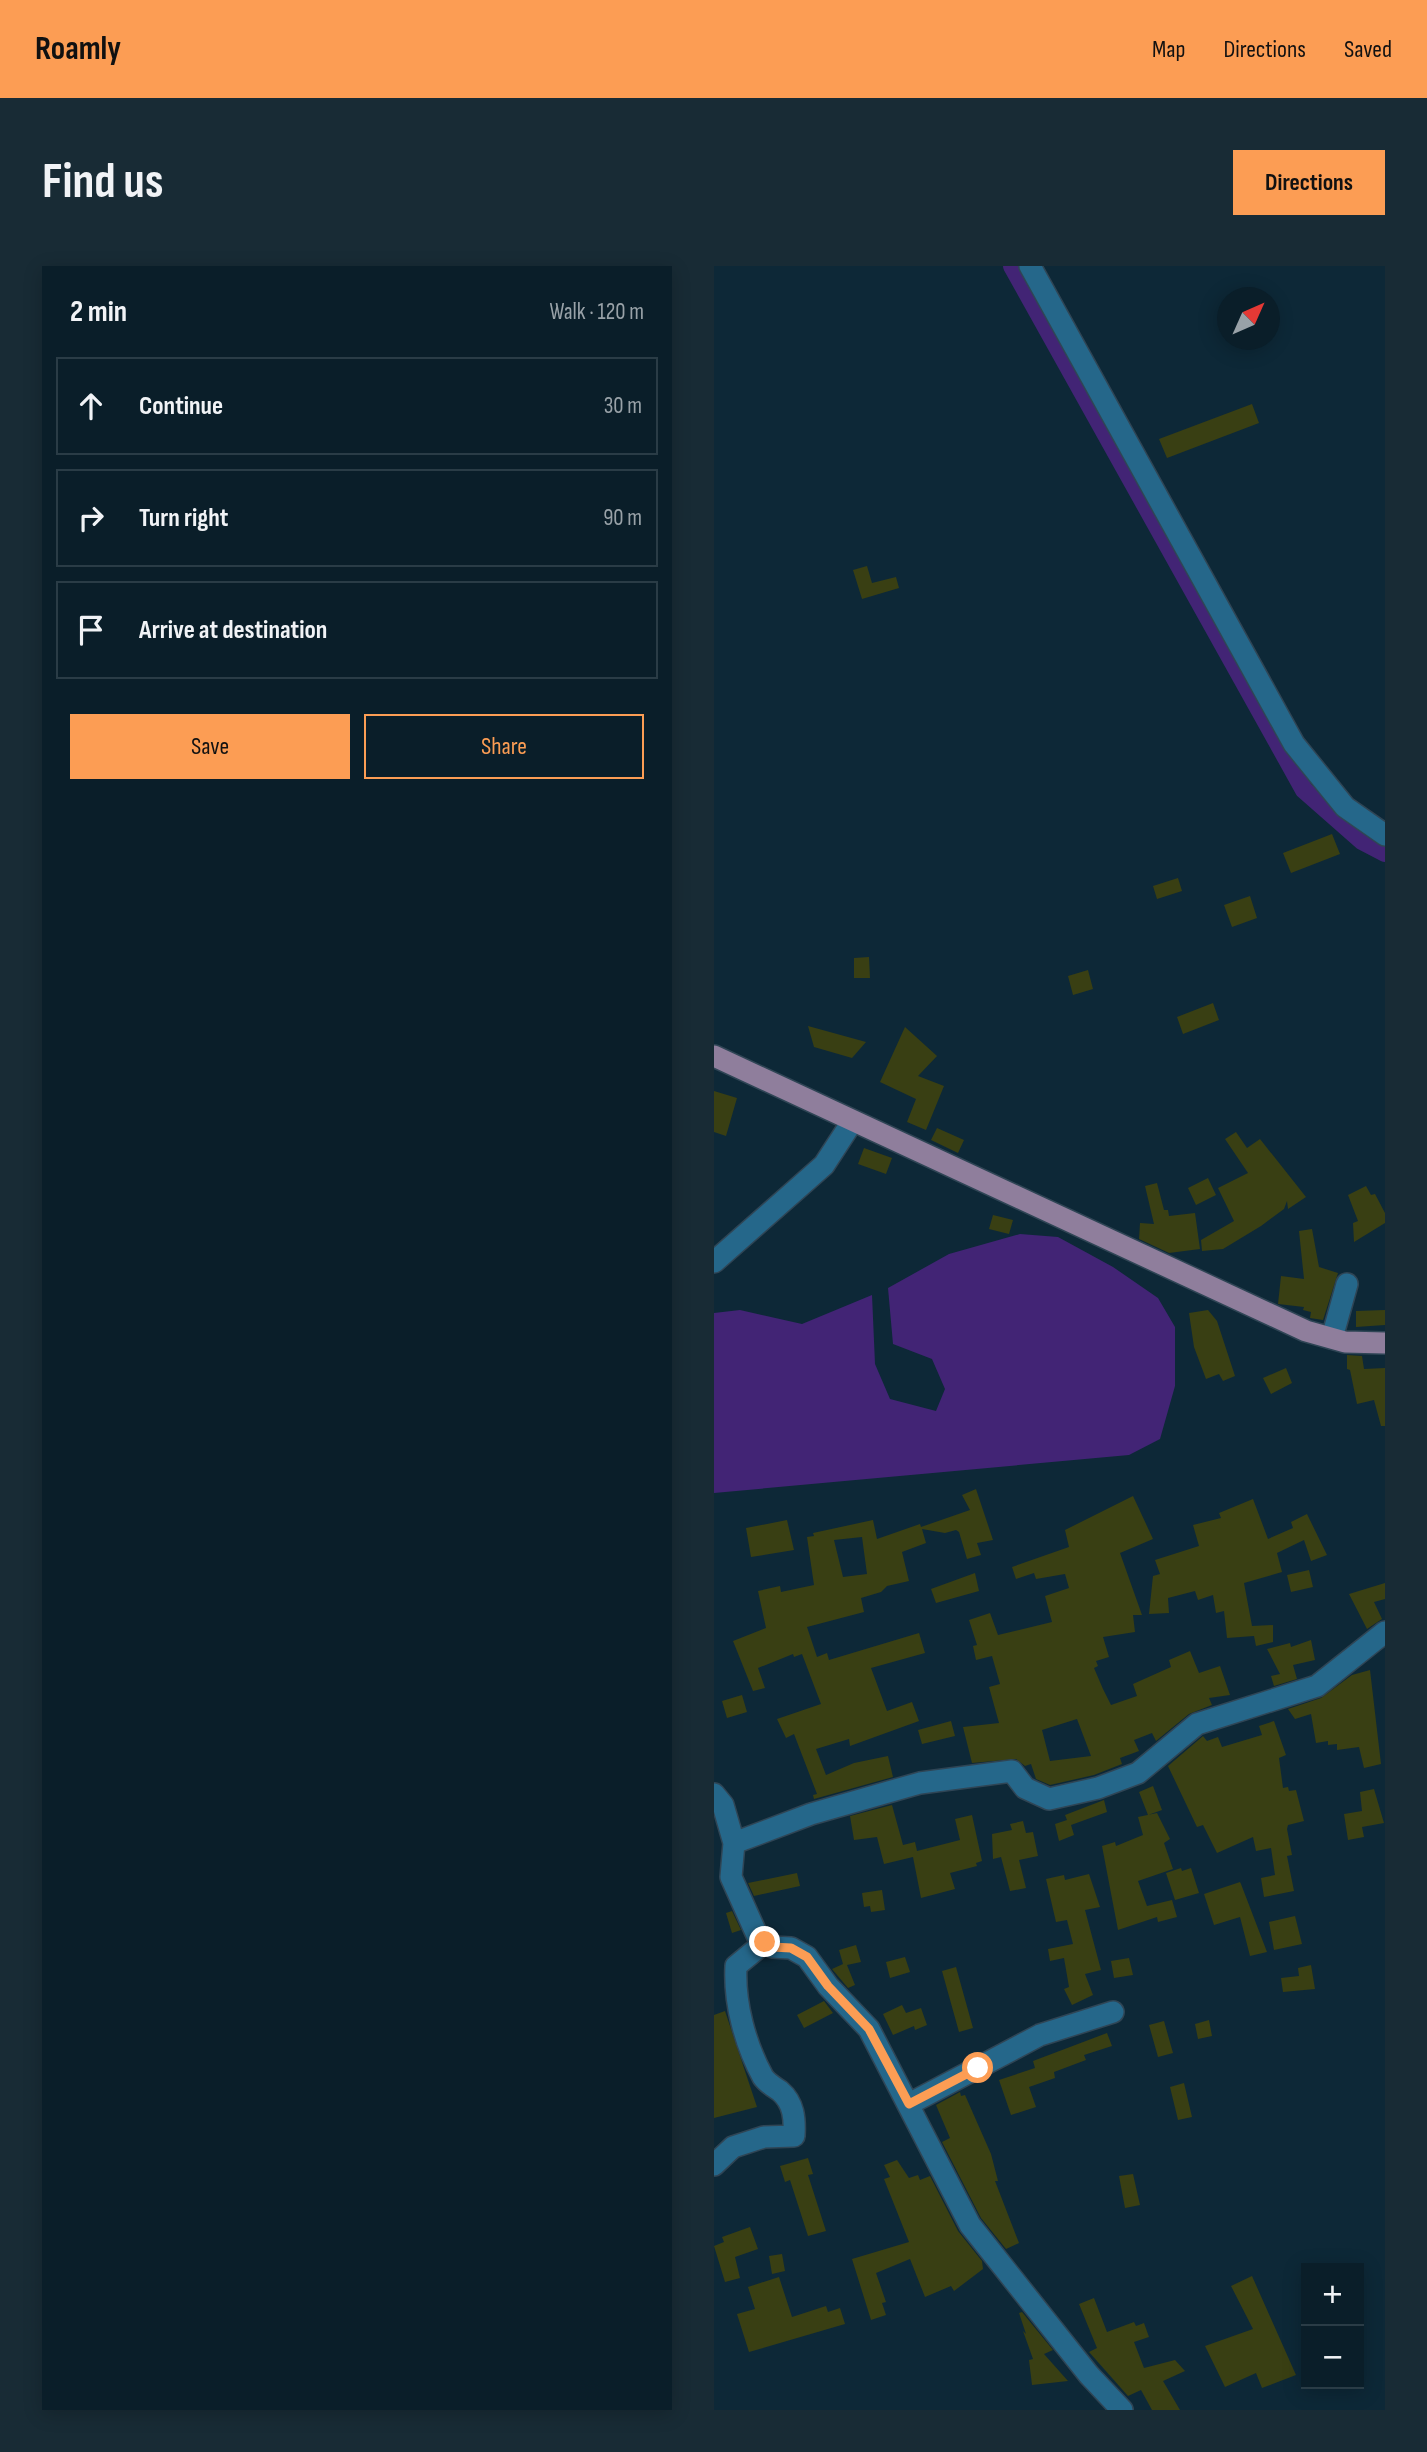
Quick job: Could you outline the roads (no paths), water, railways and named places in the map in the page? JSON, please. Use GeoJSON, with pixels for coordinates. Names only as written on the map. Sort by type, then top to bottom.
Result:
{"type":"FeatureCollection","features":[{"type":"Feature","properties":{"kind":"main road"},"geometry":{"type":"LineString","coordinates":[[714,1056],[1306,1331],[1332,1338],[1385,1343]]}},
{"type":"Feature","properties":{"kind":"street"},"geometry":{"type":"LineString","coordinates":[[1030,266],[1294,744],[1345,807],[1385,835]]}},
{"type":"Feature","properties":{"kind":"street"},"geometry":{"type":"LineString","coordinates":[[714,1262],[824,1165],[852,1122]]}},
{"type":"Feature","properties":{"kind":"street"},"geometry":{"type":"LineString","coordinates":[[1332,1338],[1347,1284]]}},
{"type":"Feature","properties":{"kind":"street"},"geometry":{"type":"LineString","coordinates":[[734,1843],[811,1814],[920,1783],[1012,1771],[1025,1788],[1049,1799],[1098,1787],[1138,1773],[1197,1724],[1317,1686],[1385,1632]]}},
{"type":"Feature","properties":{"kind":"street"},"geometry":{"type":"LineString","coordinates":[[714,1794],[723,1805],[734,1843],[731,1877],[757,1935],[772,1947],[791,1948],[807,1957],[828,1986],[869,2029],[970,2225],[1089,2375],[1122,2410]]}},
{"type":"Feature","properties":{"kind":"street"},"geometry":{"type":"LineString","coordinates":[[714,2165],[733,2147],[764,2137],[794,2136],[795,2115],[783,2094],[764,2080],[748,2040],[735,1993],[736,1966],[765,1942]]}},
{"type":"Feature","properties":{"kind":"street"},"geometry":{"type":"LineString","coordinates":[[909,2104],[1040,2035],[1113,2012]]}},
{"type":"Feature","properties":{"kind":"waterway"},"geometry":{"type":"LineString","coordinates":[[1012,266],[1304,790],[1362,841],[1385,853]]}}]}
